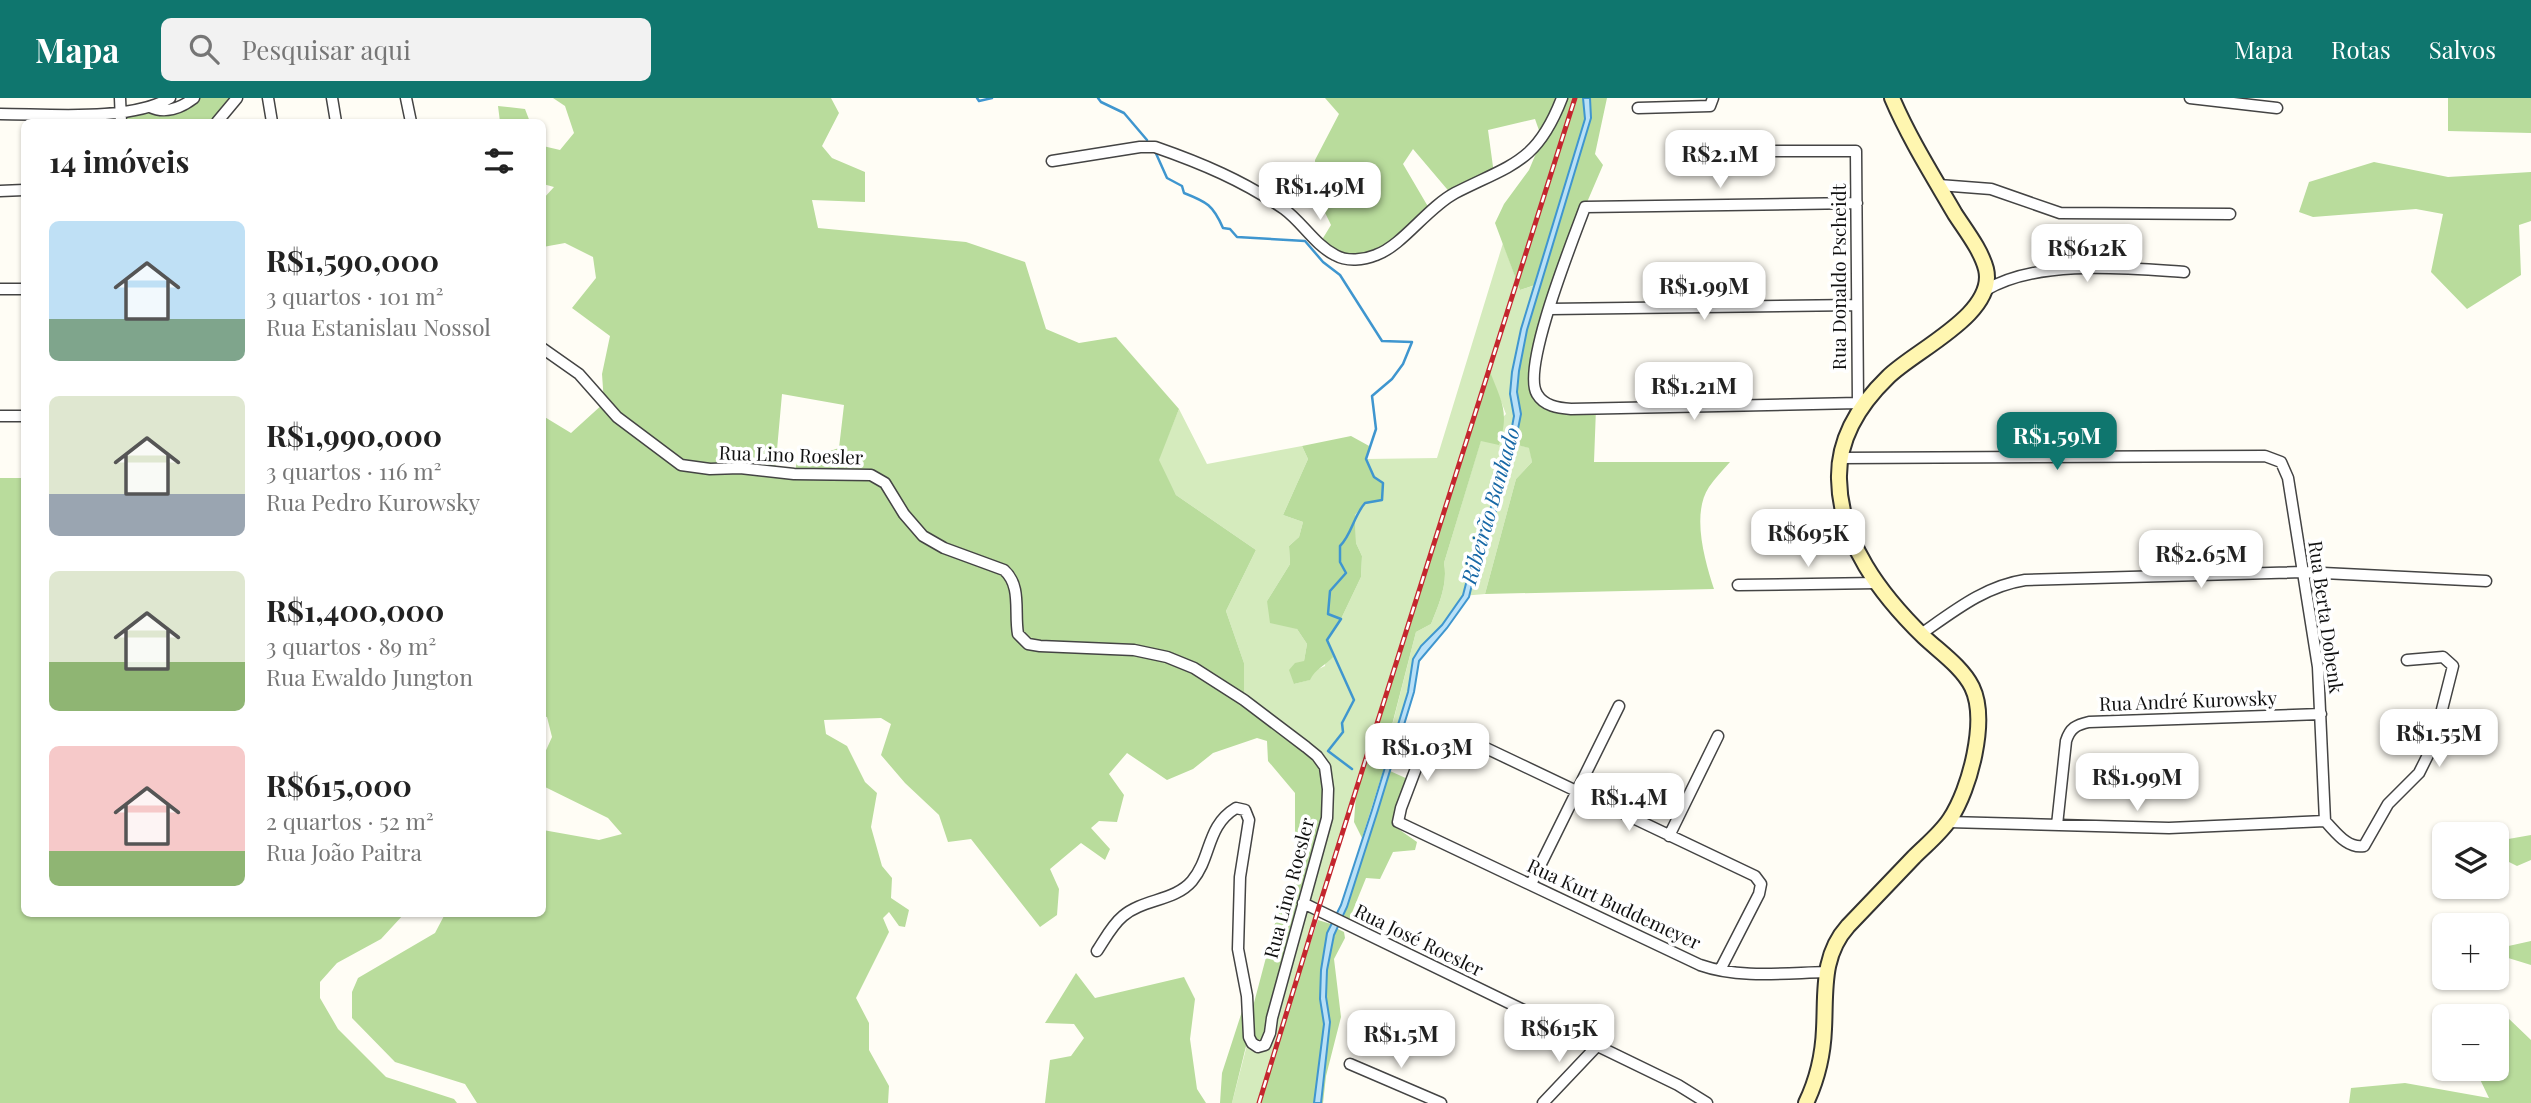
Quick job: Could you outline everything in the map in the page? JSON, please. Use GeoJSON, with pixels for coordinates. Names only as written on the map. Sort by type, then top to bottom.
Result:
{"type":"FeatureCollection","features":[{"type":"Feature","properties":{"kind":"street"},"geometry":{"type":"LineString","coordinates":[[120,98],[121,118]]}},
{"type":"Feature","properties":{"kind":"street"},"geometry":{"type":"LineString","coordinates":[[0,114],[121,118],[170,98]]}},
{"type":"Feature","properties":{"kind":"street"},"geometry":{"type":"LineString","coordinates":[[150,107],[158,111],[172,109],[183,106],[194,98]]}},
{"type":"Feature","properties":{"kind":"street"},"geometry":{"type":"LineString","coordinates":[[219,119],[237,98]]}},
{"type":"Feature","properties":{"kind":"street"},"geometry":{"type":"LineString","coordinates":[[268,98],[272,119]]}},
{"type":"Feature","properties":{"kind":"street"},"geometry":{"type":"LineString","coordinates":[[332,98],[336,119]]}},
{"type":"Feature","properties":{"kind":"street"},"geometry":{"type":"LineString","coordinates":[[407,98],[410,119]]}},
{"type":"Feature","properties":{"kind":"street"},"geometry":{"type":"LineString","coordinates":[[1052,161],[1155,147],[1242,182],[1285,210],[1330,252],[1343,258],[1359,259],[1383,253],[1440,203],[1527,156],[1542,139],[1562,98]]}},
{"type":"Feature","properties":{"kind":"street"},"geometry":{"type":"LineString","coordinates":[[1638,108],[1710,106],[1713,98]]}},
{"type":"Feature","properties":{"kind":"street"},"geometry":{"type":"LineString","coordinates":[[1892,98],[1906,129],[1981,258],[1987,273],[1986,290]]}},
{"type":"Feature","properties":{"kind":"street"},"geometry":{"type":"LineString","coordinates":[[2190,98],[2277,108]]}},
{"type":"Feature","properties":{"kind":"street","name":"Rua Donaldo Pscheidt"},"geometry":{"type":"LineString","coordinates":[[1775,151],[1856,151],[1861,405]]}},
{"type":"Feature","properties":{"kind":"street"},"geometry":{"type":"LineString","coordinates":[[1939,185],[1991,189],[2060,213],[2230,214]]}},
{"type":"Feature","properties":{"kind":"street"},"geometry":{"type":"LineString","coordinates":[[0,191],[21,190]]}},
{"type":"Feature","properties":{"kind":"street"},"geometry":{"type":"LineString","coordinates":[[1857,203],[1585,207],[1550,309],[1533,377],[1534,387],[1543,401],[1554,407],[1571,409],[1861,405]]}},
{"type":"Feature","properties":{"kind":"street"},"geometry":{"type":"LineString","coordinates":[[1805,1103],[1815,1081],[1822,1047],[1826,972],[1835,944],[1841,934],[1948,821],[1960,801],[1970,769],[1978,709],[1976,698],[1966,679],[1922,634],[1863,563],[1849,533],[1840,496],[1840,458],[1847,434],[1861,405],[1879,385],[1973,310],[1986,290],[1998,282],[2025,274],[2068,270],[2132,268],[2184,272]]}},
{"type":"Feature","properties":{"kind":"street"},"geometry":{"type":"LineString","coordinates":[[0,289],[21,289]]}},
{"type":"Feature","properties":{"kind":"street"},"geometry":{"type":"LineString","coordinates":[[1550,309],[1857,305]]}},
{"type":"Feature","properties":{"kind":"street","name":"Rua Lino Roesler"},"geometry":{"type":"LineString","coordinates":[[546,351],[579,374],[617,417],[681,465],[794,474],[862,474],[879,478],[885,482],[904,514],[923,536],[944,548],[1004,570],[1011,577],[1015,585],[1018,634],[1028,644],[1060,648],[1134,650],[1167,657],[1194,668],[1244,700],[1317,756],[1328,776],[1327,818],[1265,1045],[1258,1047],[1249,1037],[1247,996],[1238,949],[1240,877],[1249,820],[1245,810],[1236,808],[1227,813],[1215,828],[1192,881],[1178,893],[1147,903],[1124,915],[1097,951]]}},
{"type":"Feature","properties":{"kind":"street"},"geometry":{"type":"LineString","coordinates":[[0,416],[21,416]]}},
{"type":"Feature","properties":{"kind":"street","name":"Rua Berta Dobenk"},"geometry":{"type":"LineString","coordinates":[[1840,458],[2265,456],[2281,462],[2288,478],[2316,650],[2325,821]]}},
{"type":"Feature","properties":{"kind":"street"},"geometry":{"type":"LineString","coordinates":[[1922,634],[1974,598],[2025,579],[2303,572],[2486,581]]}},
{"type":"Feature","properties":{"kind":"street"},"geometry":{"type":"LineString","coordinates":[[1738,585],[1877,583]]}},
{"type":"Feature","properties":{"kind":"street"},"geometry":{"type":"LineString","coordinates":[[1948,821],[2169,828],[2325,821],[2349,845],[2364,846],[2388,804],[2420,773],[2433,745],[2453,666],[2443,657],[2407,660]]}},
{"type":"Feature","properties":{"kind":"street"},"geometry":{"type":"LineString","coordinates":[[1531,884],[1619,706]]}},
{"type":"Feature","properties":{"kind":"street","name":"Rua André Kurowsky"},"geometry":{"type":"LineString","coordinates":[[2057,825],[2067,741],[2069,732],[2077,725],[2089,722],[2321,714]]}},
{"type":"Feature","properties":{"kind":"street","name":"Rua Kurt Buddemeyer"},"geometry":{"type":"LineString","coordinates":[[1577,791],[1448,730],[1435,730],[1429,734],[1398,822],[1700,965],[1720,971],[1757,974],[1826,972]]}},
{"type":"Feature","properties":{"kind":"street"},"geometry":{"type":"LineString","coordinates":[[1669,836],[1718,737]]}},
{"type":"Feature","properties":{"kind":"street"},"geometry":{"type":"LineString","coordinates":[[1577,791],[1755,876],[1761,884],[1759,894],[1720,971]]}},
{"type":"Feature","properties":{"kind":"street","name":"Rua José Roesler"},"geometry":{"type":"LineString","coordinates":[[1303,903],[1692,1092],[1707,1103]]}},
{"type":"Feature","properties":{"kind":"street"},"geometry":{"type":"LineString","coordinates":[[1543,1103],[1597,1046]]}},
{"type":"Feature","properties":{"kind":"street"},"geometry":{"type":"LineString","coordinates":[[1350,1064],[1441,1103]]}},
{"type":"Feature","properties":{"kind":"green space"},"geometry":{"type":"Polygon","coordinates":[[[199,98],[237,98],[220,119],[121,119],[121,113],[141,109],[163,113],[199,98]]]}},
{"type":"Feature","properties":{"kind":"green space"},"geometry":{"type":"Polygon","coordinates":[[[553,98],[831,98],[839,113],[822,146],[832,158],[865,172],[865,202],[812,200],[818,228],[966,242],[1025,262],[1046,329],[1079,343],[1116,337],[1179,409],[1159,460],[1176,495],[1256,550],[1226,611],[1244,663],[1244,700],[1325,767],[1328,804],[1265,1045],[1248,1038],[1232,1103],[1220,1103],[1222,1073],[1247,996],[1250,1018],[1278,912],[1295,882],[1298,862],[1295,793],[1268,761],[1267,741],[1257,738],[1213,753],[1193,769],[1167,780],[1127,753],[1109,774],[1124,795],[1117,822],[1099,821],[1091,828],[1110,849],[1105,860],[1081,843],[1050,869],[1059,889],[1057,915],[1040,927],[971,839],[948,842],[939,815],[905,783],[881,755],[891,724],[881,718],[824,720],[826,734],[847,746],[865,782],[877,793],[871,827],[882,866],[892,878],[891,898],[909,910],[905,927],[899,926],[889,912],[883,918],[889,932],[856,998],[869,1023],[869,1050],[889,1086],[888,1103],[477,1103],[465,1084],[395,1062],[352,1018],[352,992],[358,978],[435,933],[443,917],[546,917],[546,831],[599,840],[622,834],[608,818],[546,787],[546,750],[552,737],[546,717],[546,418],[571,433],[604,403],[602,374],[610,336],[572,308],[596,278],[593,257],[565,243],[546,246],[546,196],[554,187],[546,185],[546,147],[560,150],[574,133],[565,106],[553,98]],[[782,394],[775,472],[794,474],[797,462],[839,448],[844,405],[782,394]]]}},
{"type":"Feature","properties":{"kind":"green space"},"geometry":{"type":"Polygon","coordinates":[[[1325,98],[1607,98],[1595,154],[1603,165],[1585,207],[1534,366],[1543,401],[1596,408],[1594,462],[1730,462],[1709,487],[1701,510],[1701,538],[1714,589],[1485,594],[1516,479],[1532,462],[1529,448],[1510,443],[1517,416],[1515,372],[1538,284],[1520,290],[1495,223],[1504,204],[1529,170],[1542,139],[1535,119],[1488,130],[1494,174],[1452,195],[1413,149],[1403,164],[1430,210],[1389,248],[1349,259],[1320,243],[1331,225],[1316,194],[1315,160],[1339,114],[1325,98]]]}},
{"type":"Feature","properties":{"kind":"green space"},"geometry":{"type":"Polygon","coordinates":[[[2448,98],[2531,98],[2531,133],[2448,131],[2448,98]]]}},
{"type":"Feature","properties":{"kind":"green space"},"geometry":{"type":"Polygon","coordinates":[[[498,106],[525,109],[529,119],[500,119],[498,106]]]}},
{"type":"Feature","properties":{"kind":"green space"},"geometry":{"type":"Polygon","coordinates":[[[2374,162],[2448,177],[2531,172],[2531,221],[2519,225],[2521,275],[2467,309],[2431,272],[2443,214],[2416,209],[2313,217],[2299,212],[2309,182],[2374,162]]]}},
{"type":"Feature","properties":{"kind":"green space"},"geometry":{"type":"Polygon","coordinates":[[[1503,243],[1520,290],[1539,284],[1511,443],[1530,448],[1532,462],[1516,479],[1485,594],[1462,596],[1442,625],[1421,646],[1413,659],[1408,692],[1396,730],[1392,726],[1416,632],[1431,624],[1440,601],[1445,579],[1444,563],[1481,440],[1506,414],[1489,371],[1357,779],[1259,1103],[1232,1103],[1249,1037],[1323,837],[1244,700],[1244,663],[1226,611],[1256,550],[1176,495],[1158,460],[1179,409],[1207,464],[1302,446],[1308,459],[1283,515],[1303,522],[1299,537],[1289,546],[1290,564],[1267,601],[1297,629],[1307,644],[1304,661],[1294,684],[1309,680],[1314,671],[1325,666],[1327,640],[1341,619],[1361,577],[1362,556],[1356,543],[1355,515],[1365,503],[1374,477],[1366,459],[1437,458],[1503,243]]]}},
{"type":"Feature","properties":{"kind":"green space"},"geometry":{"type":"Polygon","coordinates":[[[1489,369],[1503,406],[1504,423],[1499,445],[1481,441],[1444,563],[1445,579],[1440,601],[1431,624],[1416,632],[1392,725],[1396,730],[1362,838],[1354,822],[1357,779],[1489,369]]]}},
{"type":"Feature","properties":{"kind":"green space"},"geometry":{"type":"Polygon","coordinates":[[[1351,436],[1371,447],[1366,459],[1374,477],[1383,483],[1382,500],[1365,503],[1355,515],[1356,543],[1362,556],[1361,577],[1341,619],[1327,640],[1333,657],[1310,680],[1294,684],[1289,670],[1295,663],[1304,661],[1307,644],[1297,629],[1270,623],[1267,601],[1290,564],[1289,546],[1299,537],[1303,522],[1283,515],[1308,459],[1302,446],[1351,436]]]}},
{"type":"Feature","properties":{"kind":"green space"},"geometry":{"type":"Polygon","coordinates":[[[0,478],[21,478],[21,917],[401,917],[381,939],[337,963],[320,982],[320,998],[338,1029],[386,1077],[454,1099],[457,1103],[0,1103],[0,478]]]}},
{"type":"Feature","properties":{"kind":"green space"},"geometry":{"type":"Polygon","coordinates":[[[1390,771],[1410,780],[1394,821],[1397,828],[1417,842],[1415,850],[1393,852],[1380,879],[1366,878],[1349,920],[1343,919],[1390,771]]]}},
{"type":"Feature","properties":{"kind":"green space"},"geometry":{"type":"Polygon","coordinates":[[[2531,835],[2531,860],[2517,866],[2509,862],[2509,839],[2531,835]]]}},
{"type":"Feature","properties":{"kind":"green space"},"geometry":{"type":"Polygon","coordinates":[[[1318,920],[1331,924],[1321,970],[1320,999],[1324,1024],[1314,1103],[1259,1103],[1280,1034],[1318,920]]]}},
{"type":"Feature","properties":{"kind":"green space"},"geometry":{"type":"Polygon","coordinates":[[[1336,928],[1344,932],[1345,938],[1334,959],[1341,1017],[1321,1103],[1330,1022],[1326,997],[1327,970],[1336,928]]]}},
{"type":"Feature","properties":{"kind":"green space"},"geometry":{"type":"Polygon","coordinates":[[[2531,941],[2531,965],[2509,958],[2509,946],[2531,941]]]}},
{"type":"Feature","properties":{"kind":"green space"},"geometry":{"type":"Polygon","coordinates":[[[1076,973],[1095,998],[1184,977],[1195,999],[1190,1039],[1197,1089],[1206,1103],[1045,1103],[1050,1060],[1071,1056],[1084,1038],[1074,1024],[1045,1023],[1076,973]]]}},
{"type":"Feature","properties":{"kind":"green space"},"geometry":{"type":"Polygon","coordinates":[[[2509,1019],[2531,1040],[2531,1103],[2349,1103],[2351,1088],[2405,1083],[2489,1098],[2481,1081],[2509,1081],[2509,1019]]]}},
{"type":"Feature","properties":{"kind":"water"},"geometry":{"type":"Polygon","coordinates":[[[1583,98],[1590,98],[1591,118],[1527,330],[1517,392],[1521,414],[1513,454],[1487,541],[1476,560],[1469,597],[1419,661],[1414,692],[1378,810],[1347,907],[1334,935],[1327,970],[1326,997],[1330,1022],[1321,1103],[1314,1103],[1324,1024],[1320,999],[1327,933],[1341,905],[1372,810],[1408,692],[1413,659],[1463,595],[1469,572],[1469,559],[1481,540],[1507,454],[1514,416],[1510,394],[1512,372],[1521,329],[1585,119],[1583,98]]]}},
{"type":"Feature","properties":{"kind":"waterway"},"geometry":{"type":"LineString","coordinates":[[977,98],[979,101],[992,98]]}},
{"type":"Feature","properties":{"kind":"waterway"},"geometry":{"type":"LineString","coordinates":[[1098,98],[1124,113],[1147,140]]}},
{"type":"Feature","properties":{"kind":"waterway"},"geometry":{"type":"LineString","coordinates":[[1154,149],[1167,178],[1182,186],[1184,193],[1208,205],[1223,228],[1230,229],[1237,237],[1305,241],[1323,262],[1340,275],[1382,341],[1412,342],[1403,364],[1392,379],[1372,396],[1376,429],[1366,459],[1374,477],[1383,483],[1382,500],[1365,503],[1358,514],[1340,546],[1340,562],[1346,573],[1330,591],[1328,614],[1341,619],[1327,640],[1354,700],[1342,723],[1343,732],[1328,751],[1352,769]]}},
{"type":"Feature","properties":{"kind":"railway"},"geometry":{"type":"LineString","coordinates":[[1259,1103],[1575,98]]}},
{"type":"Feature","properties":{"kind":"water label","name":"Ribeirão Banhado"},"geometry":{"type":"Point","coordinates":[1491,506]}}]}
